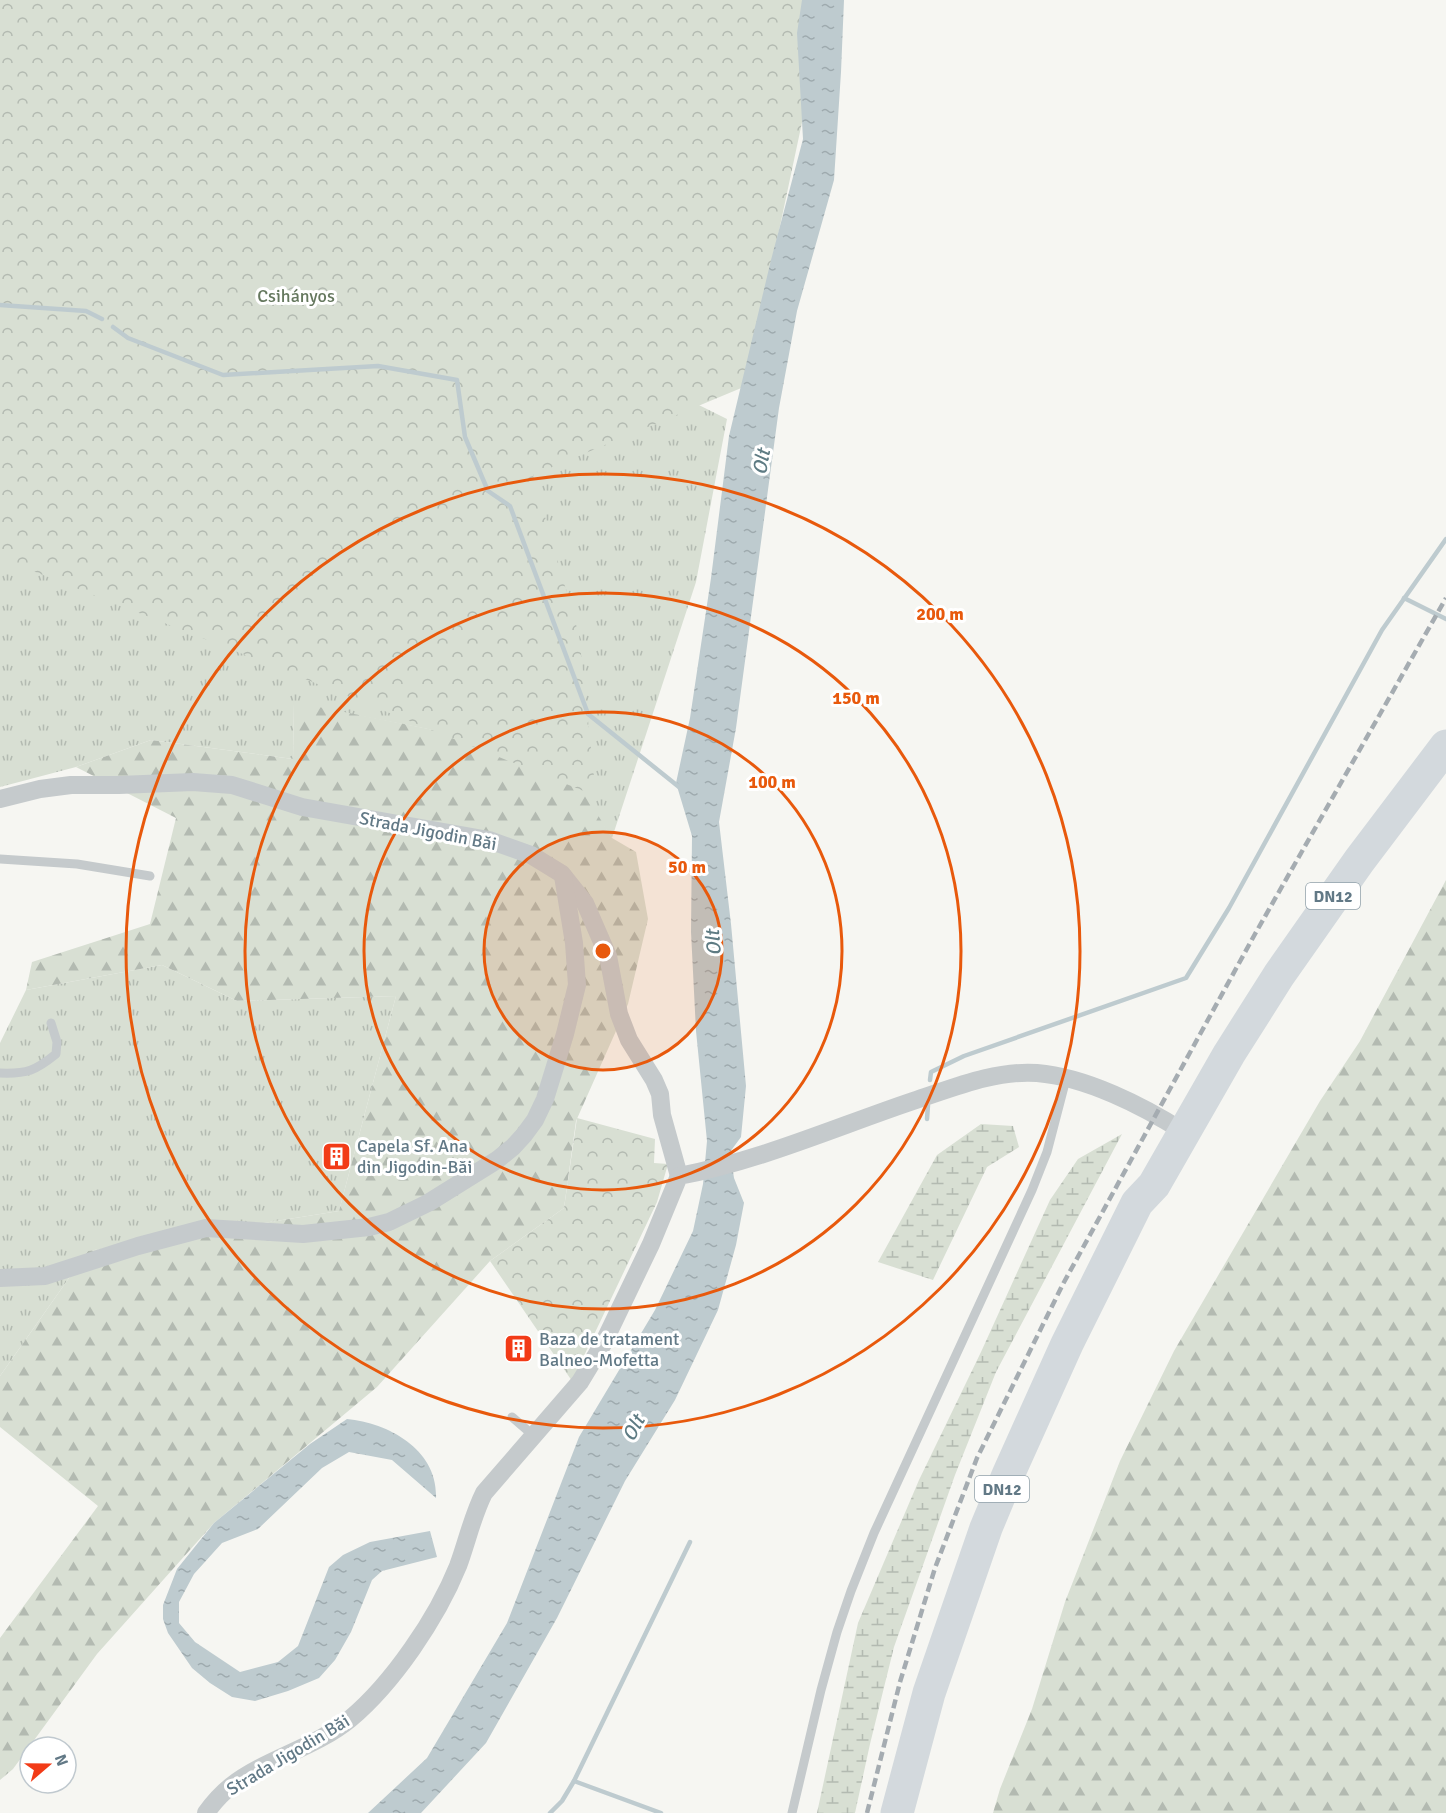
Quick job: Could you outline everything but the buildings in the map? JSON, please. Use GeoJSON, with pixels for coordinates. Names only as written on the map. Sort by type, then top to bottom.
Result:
{"type":"FeatureCollection","features":[{"type":"Feature","properties":{"kind":"highway","name":"DN12"},"geometry":{"type":"LineString","coordinates":[[897,1813],[929,1693],[982,1539],[1067,1344],[1137,1203],[1154,1185],[1229,1054],[1318,917],[1446,746]]}},
{"type":"Feature","properties":{"kind":"highway","name":"DN12"},"geometry":{"type":"LineString","coordinates":[[913,1813],[943,1697],[1000,1533],[1080,1350],[1149,1212],[1154,1185]]}},
{"type":"Feature","properties":{"kind":"street","name":"Strada Jigodin Băi"},"geometry":{"type":"LineString","coordinates":[[0,799],[40,789],[70,785],[193,782],[232,785],[302,807],[489,840],[531,855],[562,874],[585,903],[608,956],[619,1014],[629,1040],[660,1094],[662,1115],[679,1176],[651,1245],[603,1344],[580,1382],[484,1493],[445,1593],[415,1643],[390,1678],[349,1720],[319,1740],[245,1777],[217,1799],[206,1813]]}},
{"type":"Feature","properties":{"kind":"street"},"geometry":{"type":"LineString","coordinates":[[0,1278],[45,1276],[138,1246],[206,1228],[303,1234],[369,1227],[389,1222],[428,1203],[497,1160],[524,1135],[546,1099],[577,985],[574,944],[562,874]]}},
{"type":"Feature","properties":{"kind":"street"},"geometry":{"type":"LineString","coordinates":[[679,1176],[744,1160],[976,1081],[1020,1073],[1038,1073],[1102,1090],[1156,1115],[1184,1132]]}},
{"type":"Feature","properties":{"kind":"lane"},"geometry":{"type":"LineString","coordinates":[[0,859],[77,864],[150,876]]}},
{"type":"Feature","properties":{"kind":"lane"},"geometry":{"type":"LineString","coordinates":[[0,1073],[21,1074],[40,1066],[56,1054],[57,1042],[51,1023]]}},
{"type":"Feature","properties":{"kind":"lane"},"geometry":{"type":"LineString","coordinates":[[792,1813],[821,1690],[851,1591],[878,1522],[1032,1190],[1047,1152],[1066,1079]]}},
{"type":"Feature","properties":{"kind":"lane"},"geometry":{"type":"LineString","coordinates":[[512,1417],[534,1436]]}},
{"type":"Feature","properties":{"kind":"green space","name":"Csihányos"},"geometry":{"type":"Polygon","coordinates":[[[0,0],[828,0],[746,386],[533,475],[579,635],[596,796],[0,558],[0,0]]]}},
{"type":"Feature","properties":{"kind":"green space"},"geometry":{"type":"Polygon","coordinates":[[[0,285],[473,293],[727,419],[696,582],[612,838],[552,749],[459,735],[294,703],[293,759],[151,740],[76,767],[0,787],[0,285]]]}},
{"type":"Feature","properties":{"kind":"green space"},"geometry":{"type":"Polygon","coordinates":[[[443,564],[612,838],[636,852],[648,919],[628,1004],[576,1121],[564,1208],[490,1261],[377,1387],[214,1523],[97,1654],[38,1735],[18,1735],[18,1762],[0,1780],[0,1638],[98,1506],[0,1427],[0,1376],[88,1251],[339,1211],[396,996],[237,1001],[162,965],[26,990],[32,962],[150,924],[176,818],[76,767],[151,740],[293,759],[294,702],[459,735],[443,564]]]}},
{"type":"Feature","properties":{"kind":"green space"},"geometry":{"type":"Polygon","coordinates":[[[1446,880],[1446,1813],[993,1813],[1000,1789],[1032,1709],[1065,1602],[1120,1461],[1174,1351],[1320,1101],[1360,1041],[1446,880]]]}},
{"type":"Feature","properties":{"kind":"green space"},"geometry":{"type":"Polygon","coordinates":[[[162,965],[237,1001],[396,996],[339,1211],[88,1251],[0,1376],[0,1043],[26,990],[162,965]]]}},
{"type":"Feature","properties":{"kind":"green space"},"geometry":{"type":"Polygon","coordinates":[[[577,1118],[655,1139],[654,1163],[668,1164],[657,1202],[572,1381],[490,1261],[564,1208],[577,1118]]]}},
{"type":"Feature","properties":{"kind":"green space"},"geometry":{"type":"Polygon","coordinates":[[[981,1124],[1013,1126],[1019,1147],[987,1167],[933,1280],[878,1262],[937,1155],[981,1124]]]}},
{"type":"Feature","properties":{"kind":"green space"},"geometry":{"type":"Polygon","coordinates":[[[1122,1134],[996,1372],[955,1475],[894,1647],[855,1813],[817,1813],[858,1623],[919,1480],[981,1352],[1050,1200],[1078,1159],[1122,1134]]]}},
{"type":"Feature","properties":{"kind":"water","name":"Olt"},"geometry":{"type":"Polygon","coordinates":[[[802,0],[844,0],[841,72],[834,180],[797,311],[779,408],[736,728],[719,822],[746,1086],[741,1137],[730,1152],[734,1178],[744,1203],[736,1245],[718,1310],[675,1400],[625,1481],[557,1618],[486,1743],[421,1813],[368,1813],[427,1758],[507,1623],[579,1437],[655,1310],[693,1231],[703,1184],[707,1141],[696,1031],[691,932],[692,836],[676,783],[690,718],[729,436],[803,139],[797,33],[802,0]]]}},
{"type":"Feature","properties":{"kind":"water"},"geometry":{"type":"Polygon","coordinates":[[[347,1419],[379,1426],[408,1442],[429,1466],[436,1498],[392,1460],[349,1452],[322,1468],[258,1529],[222,1543],[194,1574],[179,1602],[179,1623],[195,1642],[240,1672],[278,1662],[298,1646],[329,1567],[343,1555],[370,1542],[430,1531],[437,1557],[382,1571],[372,1580],[351,1632],[335,1660],[319,1678],[255,1701],[232,1697],[192,1668],[168,1633],[163,1619],[163,1605],[177,1569],[214,1523],[310,1444],[347,1419]]]}},
{"type":"Feature","properties":{"kind":"waterway"},"geometry":{"type":"LineString","coordinates":[[0,305],[86,311],[102,319]]}},
{"type":"Feature","properties":{"kind":"waterway"},"geometry":{"type":"LineString","coordinates":[[113,327],[128,338],[223,375],[378,366],[457,380],[465,437],[488,491],[510,506],[588,714],[679,787]]}},
{"type":"Feature","properties":{"kind":"waterway"},"geometry":{"type":"LineString","coordinates":[[930,1080],[931,1072],[964,1056],[1186,978],[1229,908],[1382,630],[1446,539]]}},
{"type":"Feature","properties":{"kind":"waterway"},"geometry":{"type":"LineString","coordinates":[[1404,598],[1446,619]]}},
{"type":"Feature","properties":{"kind":"waterway"},"geometry":{"type":"LineString","coordinates":[[927,1119],[928,1105]]}},
{"type":"Feature","properties":{"kind":"waterway"},"geometry":{"type":"LineString","coordinates":[[550,1813],[562,1801],[574,1781],[690,1542]]}},
{"type":"Feature","properties":{"kind":"waterway"},"geometry":{"type":"LineString","coordinates":[[574,1781],[661,1813]]}},
{"type":"Feature","properties":{"kind":"railway"},"geometry":{"type":"LineString","coordinates":[[867,1813],[900,1682],[935,1568],[977,1458],[1063,1284],[1255,934],[1446,598]]}},
{"type":"Feature","properties":{"kind":"place","name":"Capela Sf. Ana din Jigodin-Băi"},"geometry":{"type":"Point","coordinates":[336,1156]}},
{"type":"Feature","properties":{"kind":"place","name":"Baza de tratament Balneo-Mofetta"},"geometry":{"type":"Point","coordinates":[518,1349]}}]}
